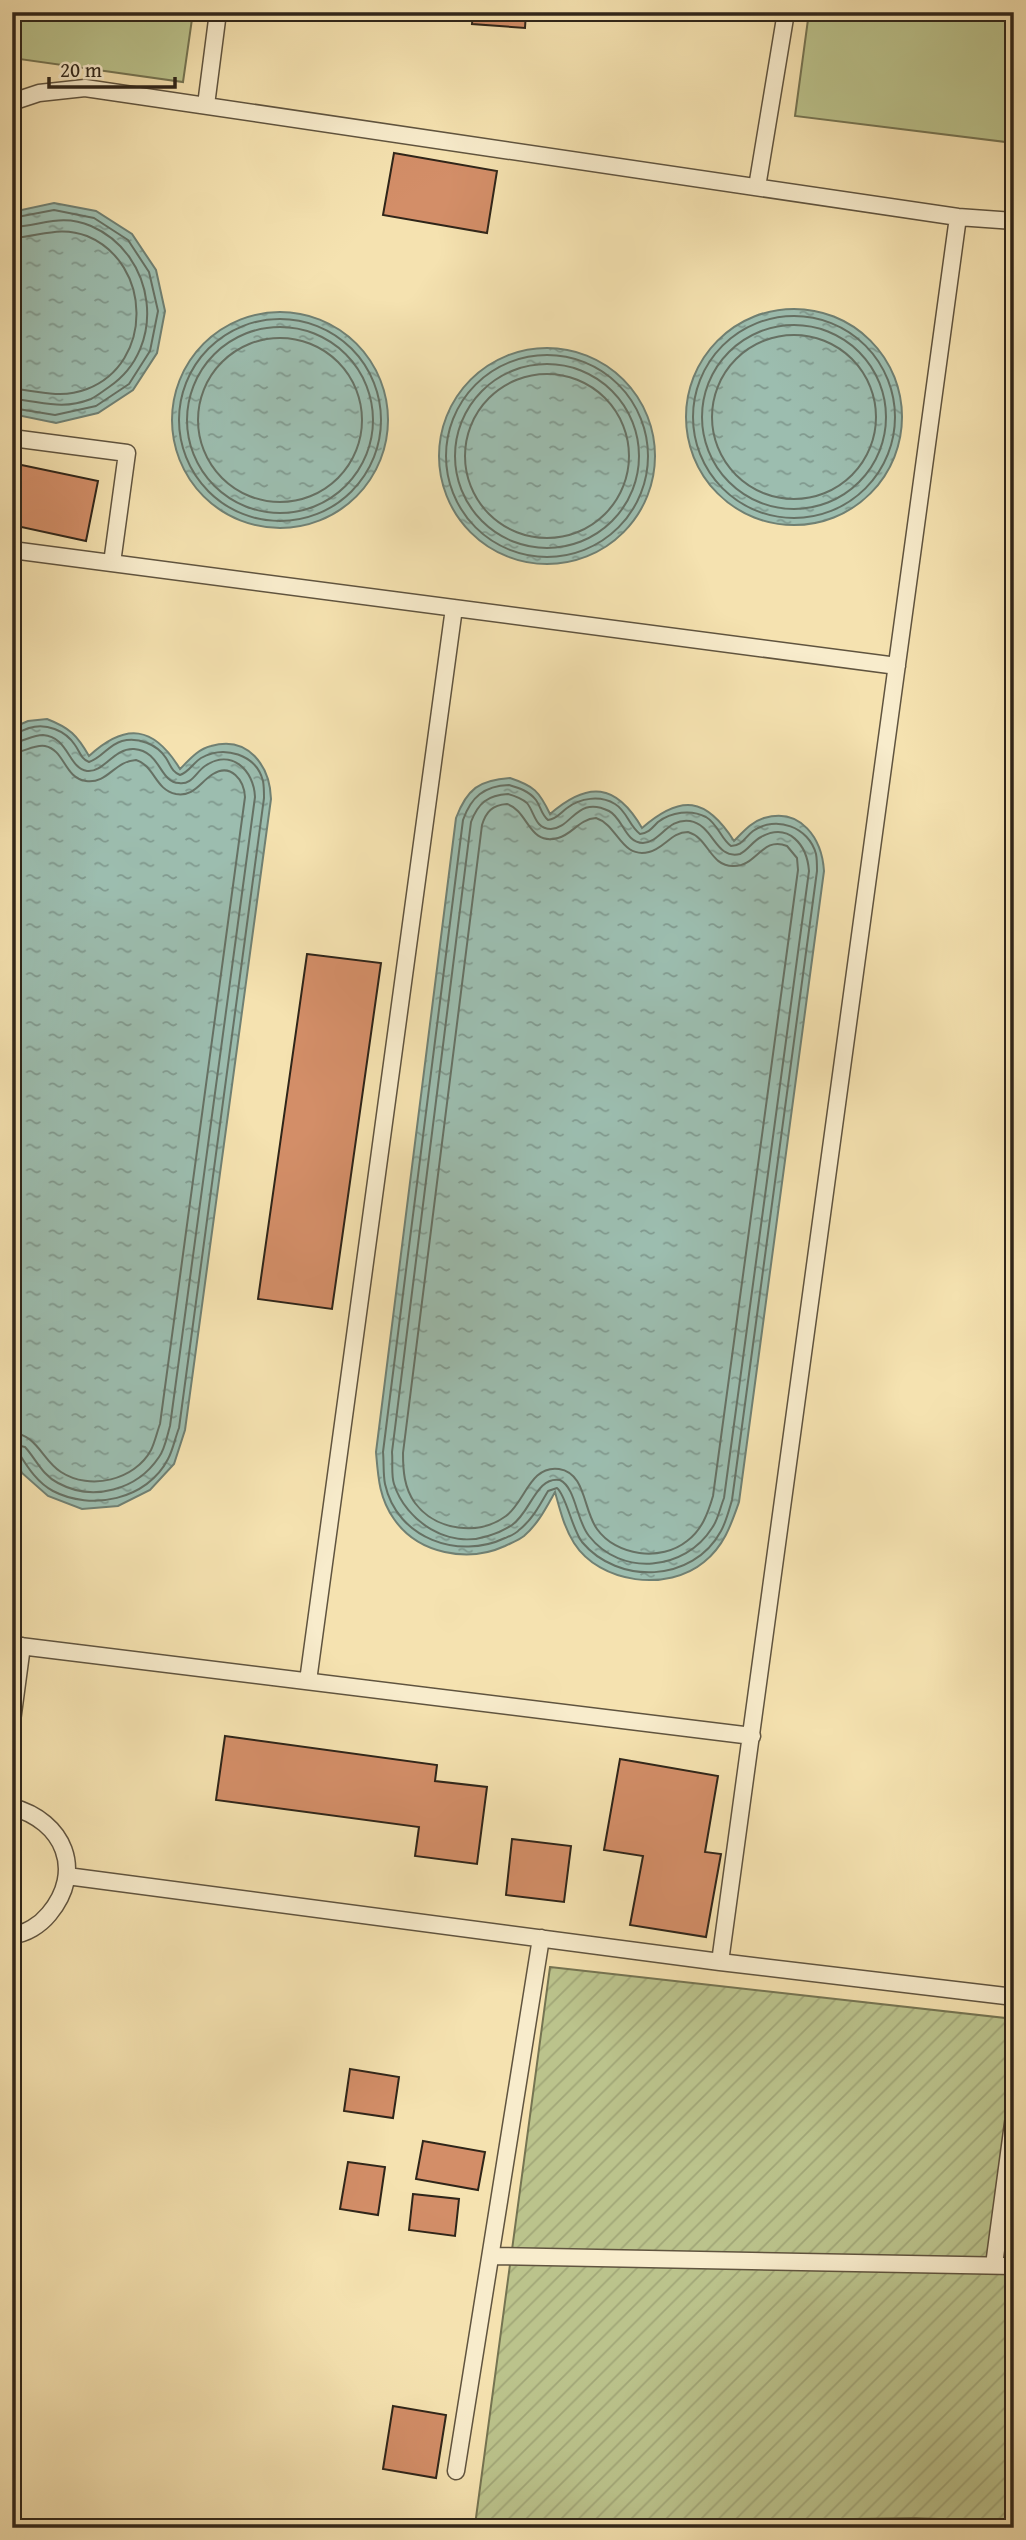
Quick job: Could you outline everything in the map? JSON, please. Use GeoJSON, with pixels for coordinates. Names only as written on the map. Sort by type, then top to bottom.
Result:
{"type":"FeatureCollection","features":[{"type":"Feature","properties":{"kind":"lane"},"geometry":{"type":"LineString","coordinates":[[206,106],[218,12]]}},
{"type":"Feature","properties":{"kind":"lane"},"geometry":{"type":"LineString","coordinates":[[757,187],[786,12]]}},
{"type":"Feature","properties":{"kind":"lane"},"geometry":{"type":"LineString","coordinates":[[12,102],[39,93],[85,88],[958,217],[1014,221]]}},
{"type":"Feature","properties":{"kind":"lane"},"geometry":{"type":"LineString","coordinates":[[720,1962],[958,217]]}},
{"type":"Feature","properties":{"kind":"lane"},"geometry":{"type":"LineString","coordinates":[[12,438],[127,453],[112,563]]}},
{"type":"Feature","properties":{"kind":"lane"},"geometry":{"type":"LineString","coordinates":[[12,550],[897,666]]}},
{"type":"Feature","properties":{"kind":"lane"},"geometry":{"type":"LineString","coordinates":[[308,1681],[454,608]]}},
{"type":"Feature","properties":{"kind":"lane"},"geometry":{"type":"LineString","coordinates":[[12,1721],[17,1646],[752,1736]]}},
{"type":"Feature","properties":{"kind":"lane"},"geometry":{"type":"LineString","coordinates":[[12,1807],[32,1812],[52,1828],[65,1851],[67,1877],[60,1901],[43,1921],[21,1934],[12,1935]]}},
{"type":"Feature","properties":{"kind":"lane"},"geometry":{"type":"LineString","coordinates":[[67,1877],[720,1962],[1014,1997]]}},
{"type":"Feature","properties":{"kind":"lane"},"geometry":{"type":"LineString","coordinates":[[456,2472],[541,1938]]}},
{"type":"Feature","properties":{"kind":"lane"},"geometry":{"type":"LineString","coordinates":[[994,2265],[1014,2116]]}},
{"type":"Feature","properties":{"kind":"lane"},"geometry":{"type":"LineString","coordinates":[[491,2256],[1014,2266]]}},
{"type":"Feature","properties":{"kind":"green space"},"geometry":{"type":"Polygon","coordinates":[[[12,12],[193,12],[183,82],[12,58],[12,12]]]}},
{"type":"Feature","properties":{"kind":"green space"},"geometry":{"type":"Polygon","coordinates":[[[809,12],[1014,12],[1014,143],[795,116],[809,12]]]}},
{"type":"Feature","properties":{"kind":"green space"},"geometry":{"type":"Polygon","coordinates":[[[550,1967],[1014,2019],[1014,2522],[914,2518],[475,2525],[550,1967]]]}},
{"type":"Feature","properties":{"kind":"water"},"geometry":{"type":"Polygon","coordinates":[[[54,203],[96,211],[132,234],[156,270],[165,311],[157,353],[133,390],[98,413],[56,423],[12,414],[12,212],[54,203]]]}},
{"type":"Feature","properties":{"kind":"water"},"geometry":{"type":"Polygon","coordinates":[[[794,309],[835,317],[871,340],[894,376],[902,417],[894,458],[871,494],[835,517],[794,525],[753,517],[717,494],[694,458],[686,417],[694,376],[717,340],[753,317],[794,309]]]}},
{"type":"Feature","properties":{"kind":"water"},"geometry":{"type":"Polygon","coordinates":[[[280,312],[321,320],[357,343],[380,379],[388,420],[380,461],[357,497],[321,520],[280,528],[239,520],[203,497],[180,461],[172,420],[180,379],[203,343],[239,320],[280,312]]]}},
{"type":"Feature","properties":{"kind":"water"},"geometry":{"type":"Polygon","coordinates":[[[547,348],[588,356],[624,379],[647,415],[655,456],[647,497],[624,533],[588,556],[547,564],[506,556],[470,533],[447,497],[439,456],[447,415],[470,379],[506,356],[547,348]]]}},
{"type":"Feature","properties":{"kind":"water"},"geometry":{"type":"Polygon","coordinates":[[[47,719],[72,733],[89,756],[115,738],[139,734],[160,744],[180,769],[206,747],[236,745],[255,756],[261,765],[270,787],[271,799],[185,1430],[174,1464],[150,1490],[118,1506],[82,1509],[48,1496],[22,1473],[12,1453],[12,728],[28,721],[47,719]]]}},
{"type":"Feature","properties":{"kind":"water"},"geometry":{"type":"Polygon","coordinates":[[[510,778],[535,790],[550,814],[577,796],[600,792],[622,802],[642,828],[669,810],[692,805],[713,816],[734,841],[759,820],[777,816],[789,817],[807,828],[814,837],[822,859],[824,871],[739,1502],[726,1535],[711,1556],[689,1571],[672,1577],[654,1580],[617,1575],[586,1557],[568,1531],[555,1492],[538,1521],[522,1537],[491,1551],[460,1554],[430,1547],[404,1531],[389,1511],[380,1487],[376,1452],[456,818],[475,788],[490,781],[510,778]]]}},
{"type":"Feature","properties":{"kind":"building"},"geometry":{"type":"Polygon","coordinates":[[[473,12],[526,12],[525,28],[472,24],[473,12]]]}},
{"type":"Feature","properties":{"kind":"building"},"geometry":{"type":"Polygon","coordinates":[[[394,153],[497,171],[487,233],[383,215],[394,153]]]}},
{"type":"Feature","properties":{"kind":"building"},"geometry":{"type":"Polygon","coordinates":[[[12,463],[98,481],[86,541],[12,525],[12,463]]]}},
{"type":"Feature","properties":{"kind":"building"},"geometry":{"type":"Polygon","coordinates":[[[307,954],[381,963],[332,1309],[258,1299],[307,954]]]}},
{"type":"Feature","properties":{"kind":"building"},"geometry":{"type":"Polygon","coordinates":[[[225,1736],[437,1765],[435,1781],[487,1787],[477,1864],[415,1856],[419,1827],[216,1800],[225,1736]]]}},
{"type":"Feature","properties":{"kind":"building"},"geometry":{"type":"Polygon","coordinates":[[[620,1759],[718,1776],[705,1852],[721,1854],[706,1937],[630,1925],[643,1856],[604,1850],[620,1759]]]}},
{"type":"Feature","properties":{"kind":"building"},"geometry":{"type":"Polygon","coordinates":[[[512,1839],[571,1846],[564,1902],[506,1895],[512,1839]]]}},
{"type":"Feature","properties":{"kind":"building"},"geometry":{"type":"Polygon","coordinates":[[[350,2069],[399,2077],[393,2118],[344,2111],[350,2069]]]}},
{"type":"Feature","properties":{"kind":"building"},"geometry":{"type":"Polygon","coordinates":[[[423,2141],[485,2152],[478,2190],[416,2179],[423,2141]]]}},
{"type":"Feature","properties":{"kind":"building"},"geometry":{"type":"Polygon","coordinates":[[[348,2162],[385,2167],[378,2215],[340,2209],[348,2162]]]}},
{"type":"Feature","properties":{"kind":"building"},"geometry":{"type":"Polygon","coordinates":[[[413,2194],[459,2199],[455,2236],[409,2230],[413,2194]]]}},
{"type":"Feature","properties":{"kind":"building"},"geometry":{"type":"Polygon","coordinates":[[[393,2406],[446,2415],[436,2478],[383,2469],[393,2406]]]}}]}
